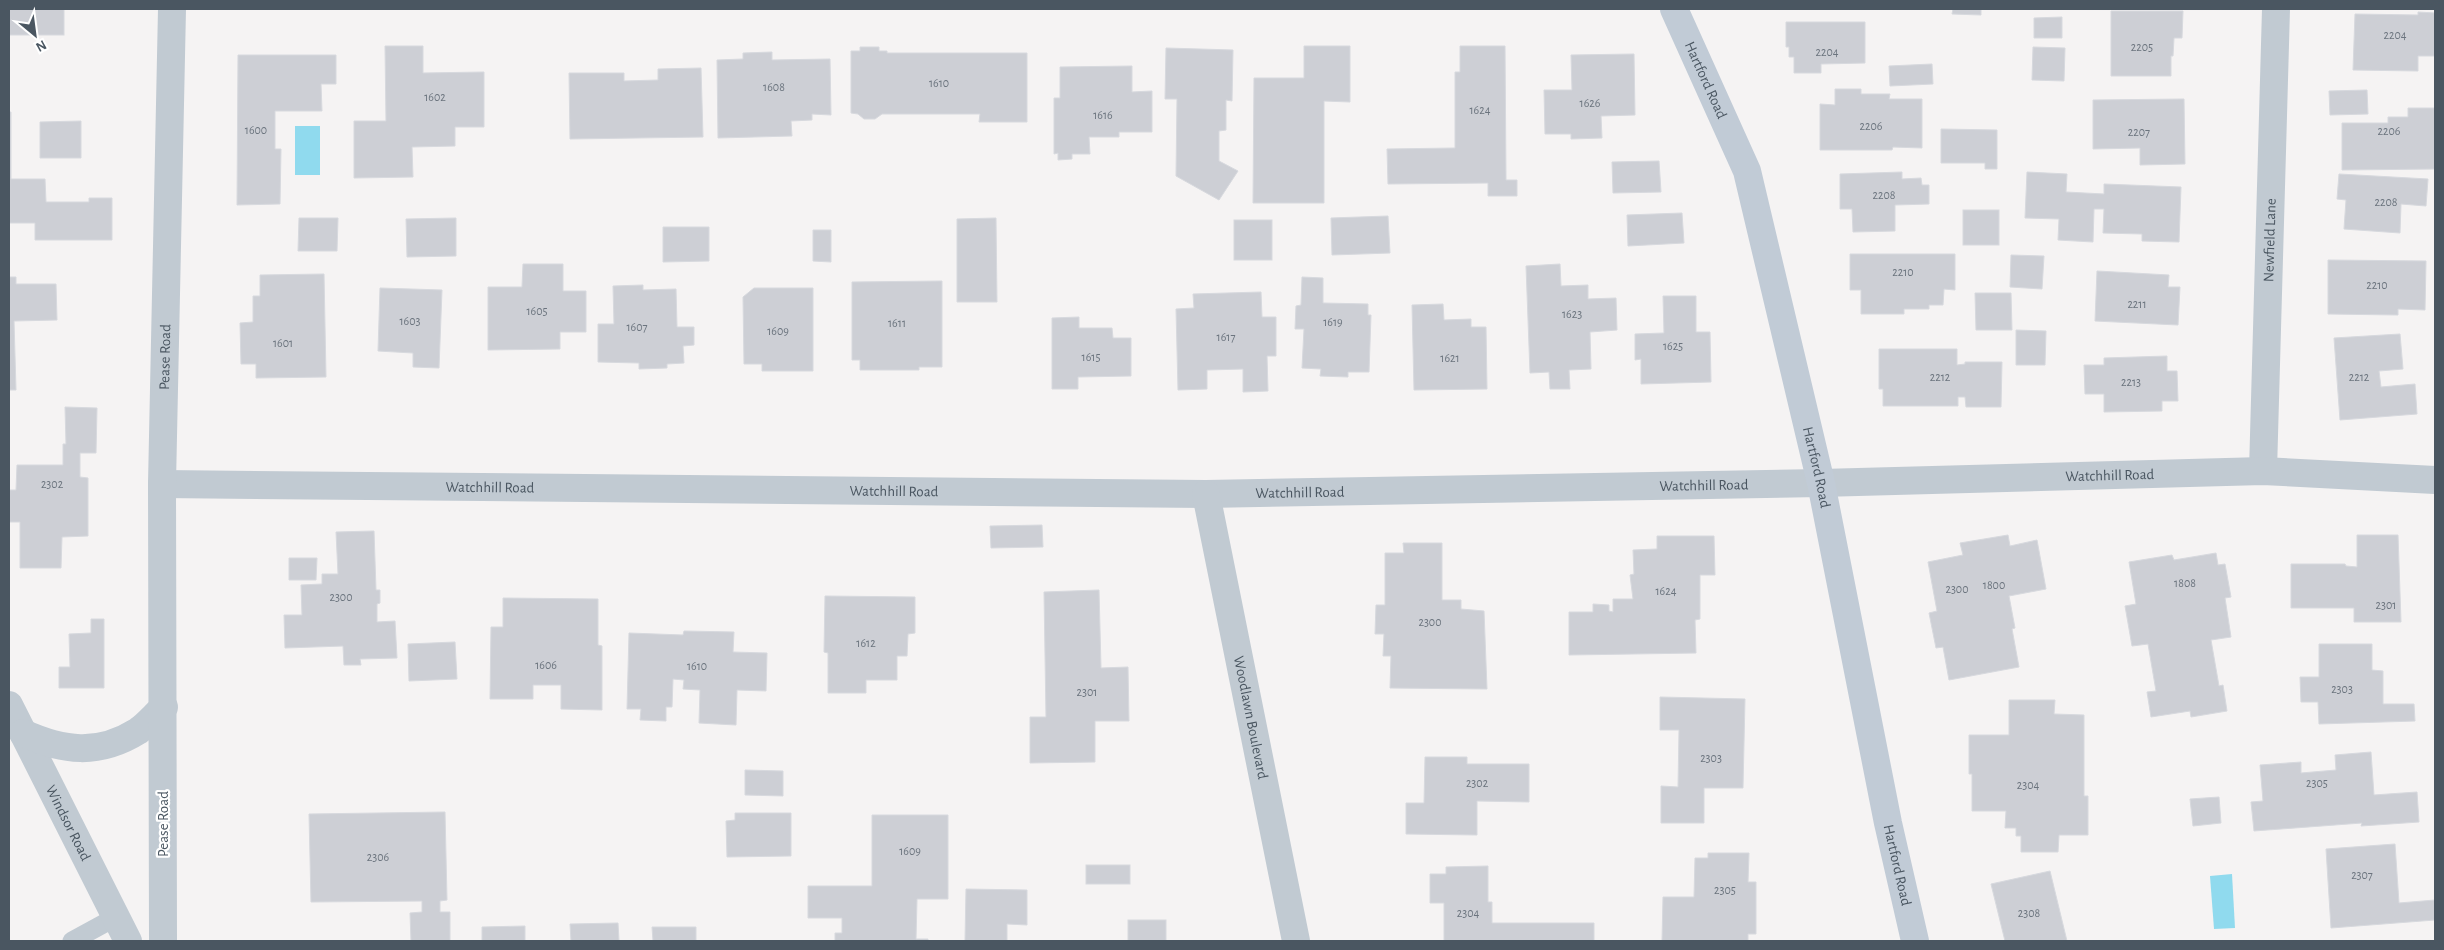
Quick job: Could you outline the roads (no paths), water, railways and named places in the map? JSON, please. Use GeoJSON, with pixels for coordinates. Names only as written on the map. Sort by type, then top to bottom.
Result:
{"type":"FeatureCollection","features":[{"type":"Feature","properties":{"kind":"street","name":"Pease Road"},"geometry":{"type":"LineString","coordinates":[[163,941],[164,707],[162,484],[172,9]]}},
{"type":"Feature","properties":{"kind":"street","name":"Hartford Road"},"geometry":{"type":"LineString","coordinates":[[1674,9],[1747,171],[1821,483],[1888,823],[1915,941]]}},
{"type":"Feature","properties":{"kind":"street","name":"Newfield Lane"},"geometry":{"type":"LineString","coordinates":[[2263,471],[2276,9]]}},
{"type":"Feature","properties":{"kind":"street","name":"Watchhill Road"},"geometry":{"type":"LineString","coordinates":[[162,484],[1206,494],[1821,483],[2263,471],[2435,480]]}},
{"type":"Feature","properties":{"kind":"street","name":"Woodlawn Boulevard"},"geometry":{"type":"LineString","coordinates":[[1206,494],[1296,941]]}},
{"type":"Feature","properties":{"kind":"street","name":"Windsor Road"},"geometry":{"type":"LineString","coordinates":[[9,705],[128,941]]}},
{"type":"Feature","properties":{"kind":"street"},"geometry":{"type":"LineString","coordinates":[[23,733],[50,745],[79,748],[111,744],[139,730],[164,707]]}},
{"type":"Feature","properties":{"kind":"lane"},"geometry":{"type":"LineString","coordinates":[[72,941],[116,917]]}},
{"type":"Feature","properties":{"kind":"water"},"geometry":{"type":"Polygon","coordinates":[[[295,126],[320,126],[320,175],[295,175],[295,126]]]}},
{"type":"Feature","properties":{"kind":"water"},"geometry":{"type":"Polygon","coordinates":[[[2232,874],[2235,928],[2214,929],[2210,876],[2232,874]]]}}]}
